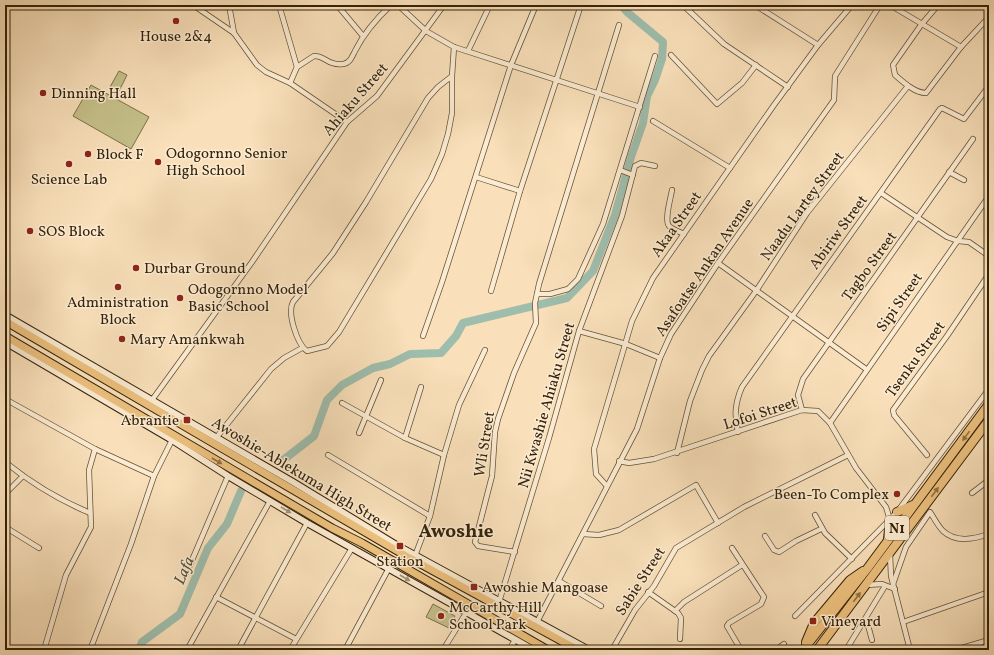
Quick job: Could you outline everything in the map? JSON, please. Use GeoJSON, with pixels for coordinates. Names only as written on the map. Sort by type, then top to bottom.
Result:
{"type":"FeatureCollection","features":[{"type":"Feature","properties":{"kind":"highway","name":"N1"},"geometry":{"type":"LineString","coordinates":[[802,650],[814,623],[850,580],[857,573],[867,569],[989,404]]}},
{"type":"Feature","properties":{"kind":"highway","name":"N1"},"geometry":{"type":"LineString","coordinates":[[817,650],[988,421]]}},
{"type":"Feature","properties":{"kind":"highway"},"geometry":{"type":"LineString","coordinates":[[897,512],[916,504]]}},
{"type":"Feature","properties":{"kind":"highway"},"geometry":{"type":"LineString","coordinates":[[888,541],[890,520]]}},
{"type":"Feature","properties":{"kind":"main road","name":"Awoshie-Ablekuma High Street"},"geometry":{"type":"LineString","coordinates":[[5,317],[346,517],[480,598],[578,650]]}},
{"type":"Feature","properties":{"kind":"main road","name":"Awoshie-Ablekuma High Street"},"geometry":{"type":"LineString","coordinates":[[5,336],[26,351],[330,531],[369,547],[548,650]]}},
{"type":"Feature","properties":{"kind":"main road"},"geometry":{"type":"LineString","coordinates":[[477,609],[480,604],[480,598]]}},
{"type":"Feature","properties":{"kind":"street"},"geometry":{"type":"LineString","coordinates":[[193,5],[234,33],[257,65],[266,72],[290,83],[347,122]]}},
{"type":"Feature","properties":{"kind":"street"},"geometry":{"type":"LineString","coordinates":[[229,5],[234,33]]}},
{"type":"Feature","properties":{"kind":"street"},"geometry":{"type":"LineString","coordinates":[[279,5],[297,67]]}},
{"type":"Feature","properties":{"kind":"street"},"geometry":{"type":"LineString","coordinates":[[337,5],[362,36]]}},
{"type":"Feature","properties":{"kind":"street"},"geometry":{"type":"LineString","coordinates":[[290,83],[297,67],[314,56],[320,57],[329,63],[346,63],[350,60],[362,36],[391,5]]}},
{"type":"Feature","properties":{"kind":"street"},"geometry":{"type":"LineString","coordinates":[[398,5],[426,31],[454,46],[640,107]]}},
{"type":"Feature","properties":{"kind":"street","name":"Ahiaku Street"},"geometry":{"type":"LineString","coordinates":[[152,400],[252,262],[347,122],[377,96],[444,5]]}},
{"type":"Feature","properties":{"kind":"street"},"geometry":{"type":"LineString","coordinates":[[468,51],[490,5]]}},
{"type":"Feature","properties":{"kind":"street"},"geometry":{"type":"LineString","coordinates":[[422,336],[442,282],[511,65],[536,5]]}},
{"type":"Feature","properties":{"kind":"street"},"geometry":{"type":"LineString","coordinates":[[491,292],[520,191],[581,5]]}},
{"type":"Feature","properties":{"kind":"street"},"geometry":{"type":"LineString","coordinates":[[683,5],[724,44],[788,87]]}},
{"type":"Feature","properties":{"kind":"street"},"geometry":{"type":"LineString","coordinates":[[755,5],[818,45]]}},
{"type":"Feature","properties":{"kind":"street"},"geometry":{"type":"LineString","coordinates":[[843,5],[848,9]]}},
{"type":"Feature","properties":{"kind":"street","name":"Akaa Street"},"geometry":{"type":"LineString","coordinates":[[606,485],[596,474],[594,449],[632,321],[644,294],[653,278],[818,45],[852,5]]}},
{"type":"Feature","properties":{"kind":"street","name":"Asafoatse Ankan Avenue"},"geometry":{"type":"LineString","coordinates":[[537,622],[636,429],[660,358],[671,334],[718,263],[834,100],[835,76],[880,5]]}},
{"type":"Feature","properties":{"kind":"street"},"geometry":{"type":"LineString","coordinates":[[890,5],[921,25],[961,47]]}},
{"type":"Feature","properties":{"kind":"street"},"geometry":{"type":"LineString","coordinates":[[938,5],[921,25],[893,65],[895,75],[908,86],[922,93],[926,93],[961,47],[989,17]]}},
{"type":"Feature","properties":{"kind":"street"},"geometry":{"type":"LineString","coordinates":[[620,25],[536,294],[550,294],[568,288],[574,284],[603,224],[622,171],[655,56]]}},
{"type":"Feature","properties":{"kind":"street"},"geometry":{"type":"LineString","coordinates":[[452,76],[438,87],[428,98],[333,254],[290,307],[291,319],[302,348],[307,351],[318,350],[327,346],[334,339],[431,179],[448,134],[452,113],[454,46]]}},
{"type":"Feature","properties":{"kind":"street"},"geometry":{"type":"LineString","coordinates":[[671,55],[717,104],[742,84],[756,65]]}},
{"type":"Feature","properties":{"kind":"street","name":"Naadu Lartey Street"},"geometry":{"type":"LineString","coordinates":[[677,453],[690,401],[702,370],[720,340],[756,291],[807,213],[908,86]]}},
{"type":"Feature","properties":{"kind":"street","name":"Abiriw Street"},"geometry":{"type":"LineString","coordinates":[[738,432],[735,417],[735,406],[738,395],[940,109],[942,108],[964,119],[989,86]]}},
{"type":"Feature","properties":{"kind":"street"},"geometry":{"type":"LineString","coordinates":[[652,121],[730,168]]}},
{"type":"Feature","properties":{"kind":"street","name":"Tagbo Street"},"geometry":{"type":"LineString","coordinates":[[802,410],[798,395],[799,387],[973,139]]}},
{"type":"Feature","properties":{"kind":"street"},"geometry":{"type":"LineString","coordinates":[[622,171],[632,174],[637,164],[641,163],[654,166]]}},
{"type":"Feature","properties":{"kind":"street"},"geometry":{"type":"LineString","coordinates":[[949,172],[964,180]]}},
{"type":"Feature","properties":{"kind":"street","name":"Nii Kwashie Ahiaku Street"},"geometry":{"type":"LineString","coordinates":[[499,602],[579,331],[622,216],[632,174]]}},
{"type":"Feature","properties":{"kind":"street"},"geometry":{"type":"LineString","coordinates":[[476,177],[520,191]]}},
{"type":"Feature","properties":{"kind":"street"},"geometry":{"type":"LineString","coordinates":[[672,190],[668,223],[669,226],[684,234]]}},
{"type":"Feature","properties":{"kind":"street"},"geometry":{"type":"LineString","coordinates":[[881,193],[947,237],[958,241],[968,242],[989,256]]}},
{"type":"Feature","properties":{"kind":"street","name":"Sipi Street"},"geometry":{"type":"LineString","coordinates":[[830,423],[989,196]]}},
{"type":"Feature","properties":{"kind":"street"},"geometry":{"type":"LineString","coordinates":[[718,263],[866,370]]}},
{"type":"Feature","properties":{"kind":"street","name":"Tsenku Street"},"geometry":{"type":"LineString","coordinates":[[927,455],[894,415],[893,410],[947,336],[989,274]]}},
{"type":"Feature","properties":{"kind":"street","name":"Wli Street"},"geometry":{"type":"LineString","coordinates":[[515,552],[478,546],[475,539],[492,476],[495,432],[498,419],[517,366],[536,323],[536,294]]}},
{"type":"Feature","properties":{"kind":"street","name":"Awoshie-Ablekuma High Street"},"geometry":{"type":"LineString","coordinates":[[5,317],[152,400],[346,517],[589,650]]}},
{"type":"Feature","properties":{"kind":"street"},"geometry":{"type":"LineString","coordinates":[[579,331],[626,344],[660,358]]}},
{"type":"Feature","properties":{"kind":"street","name":"Awoshie-Ablekuma High Street"},"geometry":{"type":"LineString","coordinates":[[5,342],[26,351],[307,523],[330,531],[352,548],[534,650]]}},
{"type":"Feature","properties":{"kind":"street"},"geometry":{"type":"LineString","coordinates":[[216,438],[271,369],[284,358],[302,348]]}},
{"type":"Feature","properties":{"kind":"street"},"geometry":{"type":"LineString","coordinates":[[415,556],[430,516],[444,455],[459,405],[485,350]]}},
{"type":"Feature","properties":{"kind":"street"},"geometry":{"type":"LineString","coordinates":[[359,433],[381,380]]}},
{"type":"Feature","properties":{"kind":"street"},"geometry":{"type":"LineString","coordinates":[[405,438],[421,387]]}},
{"type":"Feature","properties":{"kind":"street"},"geometry":{"type":"LineString","coordinates":[[795,616],[897,512],[989,389]]}},
{"type":"Feature","properties":{"kind":"street"},"geometry":{"type":"LineString","coordinates":[[5,399],[95,449],[154,476]]}},
{"type":"Feature","properties":{"kind":"street"},"geometry":{"type":"LineString","coordinates":[[342,403],[405,438],[444,455]]}},
{"type":"Feature","properties":{"kind":"street","name":"Lofoi Street"},"geometry":{"type":"LineString","coordinates":[[619,461],[637,462],[677,453],[802,410],[818,411],[830,423],[848,455],[886,507],[890,520]]}},
{"type":"Feature","properties":{"kind":"street"},"geometry":{"type":"LineString","coordinates":[[90,650],[131,544],[154,476],[172,440]]}},
{"type":"Feature","properties":{"kind":"street"},"geometry":{"type":"LineString","coordinates":[[44,650],[66,575],[91,527],[89,470],[95,449]]}},
{"type":"Feature","properties":{"kind":"street"},"geometry":{"type":"LineString","coordinates":[[328,455],[430,516]]}},
{"type":"Feature","properties":{"kind":"street","name":"Sabie Street"},"geometry":{"type":"LineString","coordinates":[[612,650],[635,610],[676,548],[744,507],[848,455]]}},
{"type":"Feature","properties":{"kind":"street"},"geometry":{"type":"LineString","coordinates":[[5,462],[23,476],[64,502],[90,513]]}},
{"type":"Feature","properties":{"kind":"street"},"geometry":{"type":"LineString","coordinates":[[5,494],[23,476]]}},
{"type":"Feature","properties":{"kind":"street"},"geometry":{"type":"LineString","coordinates":[[187,572],[228,476]]}},
{"type":"Feature","properties":{"kind":"street"},"geometry":{"type":"LineString","coordinates":[[972,493],[989,480]]}},
{"type":"Feature","properties":{"kind":"street"},"geometry":{"type":"LineString","coordinates":[[583,534],[599,535],[618,530],[694,485],[699,488],[718,523]]}},
{"type":"Feature","properties":{"kind":"street"},"geometry":{"type":"LineString","coordinates":[[187,650],[270,501]]}},
{"type":"Feature","properties":{"kind":"street","name":"Lofoi Street"},"geometry":{"type":"LineString","coordinates":[[886,507],[897,512]]}},
{"type":"Feature","properties":{"kind":"street"},"geometry":{"type":"LineString","coordinates":[[893,584],[906,547],[930,512],[943,531],[960,539],[977,538],[989,534]]}},
{"type":"Feature","properties":{"kind":"street"},"geometry":{"type":"LineString","coordinates":[[815,515],[821,529],[852,559]]}},
{"type":"Feature","properties":{"kind":"street"},"geometry":{"type":"LineString","coordinates":[[238,650],[307,523]]}},
{"type":"Feature","properties":{"kind":"street"},"geometry":{"type":"LineString","coordinates":[[5,527],[39,548]]}},
{"type":"Feature","properties":{"kind":"street"},"geometry":{"type":"LineString","coordinates":[[765,536],[774,550],[779,552],[796,541],[821,529]]}},
{"type":"Feature","properties":{"kind":"street"},"geometry":{"type":"LineString","coordinates":[[290,650],[352,548]]}},
{"type":"Feature","properties":{"kind":"street"},"geometry":{"type":"LineString","coordinates":[[732,548],[764,597],[761,604],[729,623],[728,626],[741,650]]}},
{"type":"Feature","properties":{"kind":"street"},"geometry":{"type":"LineString","coordinates":[[890,552],[890,569],[894,589],[910,650]]}},
{"type":"Feature","properties":{"kind":"street"},"geometry":{"type":"LineString","coordinates":[[675,611],[684,602],[742,565]]}},
{"type":"Feature","properties":{"kind":"street"},"geometry":{"type":"LineString","coordinates":[[345,650],[389,568]]}},
{"type":"Feature","properties":{"kind":"street"},"geometry":{"type":"LineString","coordinates":[[559,581],[601,606]]}},
{"type":"Feature","properties":{"kind":"street"},"geometry":{"type":"LineString","coordinates":[[866,585],[877,584],[894,589]]}},
{"type":"Feature","properties":{"kind":"street"},"geometry":{"type":"LineString","coordinates":[[846,650],[885,586]]}},
{"type":"Feature","properties":{"kind":"street"},"geometry":{"type":"LineString","coordinates":[[648,592],[675,611],[681,618],[680,639]]}},
{"type":"Feature","properties":{"kind":"street"},"geometry":{"type":"LineString","coordinates":[[903,622],[989,592]]}},
{"type":"Feature","properties":{"kind":"street"},"geometry":{"type":"LineString","coordinates":[[216,598],[296,639]]}},
{"type":"Feature","properties":{"kind":"street"},"geometry":{"type":"LineString","coordinates":[[443,650],[466,613]]}},
{"type":"Feature","properties":{"kind":"street"},"geometry":{"type":"LineString","coordinates":[[866,618],[872,640]]}},
{"type":"Feature","properties":{"kind":"street"},"geometry":{"type":"LineString","coordinates":[[509,650],[515,640]]}},
{"type":"Feature","properties":{"kind":"street"},"geometry":{"type":"LineString","coordinates":[[954,650],[989,640]]}},
{"type":"Feature","properties":{"kind":"street"},"geometry":{"type":"LineString","coordinates":[[776,650],[784,644]]}},
{"type":"Feature","properties":{"kind":"shaded area"},"geometry":{"type":"Polygon","coordinates":[[[119,71],[127,75],[119,91],[110,87],[119,71]]]}},
{"type":"Feature","properties":{"kind":"shaded area"},"geometry":{"type":"Polygon","coordinates":[[[91,85],[149,117],[131,149],[73,116],[91,85]]]}},
{"type":"Feature","properties":{"kind":"shaded area","name":"McCarthy Hill School Park"},"geometry":{"type":"Polygon","coordinates":[[[433,604],[455,616],[449,628],[426,617],[433,604]]]}},
{"type":"Feature","properties":{"kind":"waterway"},"geometry":{"type":"LineString","coordinates":[[282,461],[314,436],[327,400],[342,385],[373,368],[390,364],[410,354],[441,353],[456,336],[463,323],[567,298],[593,271],[615,215],[631,157],[643,123],[647,96],[655,80],[662,59],[663,42],[627,12],[621,5]]}},
{"type":"Feature","properties":{"kind":"waterway","name":"Lafa"},"geometry":{"type":"LineString","coordinates":[[139,650],[142,642],[180,614],[208,548],[227,524],[241,491]]}},
{"type":"Feature","properties":{"kind":"place","name":"House 2&4"},"geometry":{"type":"Point","coordinates":[176,21]}},
{"type":"Feature","properties":{"kind":"place","name":"Dinning Hall"},"geometry":{"type":"Point","coordinates":[43,93]}},
{"type":"Feature","properties":{"kind":"place","name":"Block F"},"geometry":{"type":"Point","coordinates":[88,154]}},
{"type":"Feature","properties":{"kind":"place","name":"Odogornno Senior High School"},"geometry":{"type":"Point","coordinates":[158,162]}},
{"type":"Feature","properties":{"kind":"place","name":"Science Lab"},"geometry":{"type":"Point","coordinates":[69,164]}},
{"type":"Feature","properties":{"kind":"place","name":"SOS Block"},"geometry":{"type":"Point","coordinates":[30,231]}},
{"type":"Feature","properties":{"kind":"place","name":"Durbar Ground"},"geometry":{"type":"Point","coordinates":[136,268]}},
{"type":"Feature","properties":{"kind":"place","name":"Administration Block"},"geometry":{"type":"Point","coordinates":[118,287]}},
{"type":"Feature","properties":{"kind":"place","name":"Odogornno Model Basic School"},"geometry":{"type":"Point","coordinates":[180,298]}},
{"type":"Feature","properties":{"kind":"place","name":"Mary Amankwah"},"geometry":{"type":"Point","coordinates":[122,339]}},
{"type":"Feature","properties":{"kind":"place","name":"Abrantie"},"geometry":{"type":"Point","coordinates":[187,420]}},
{"type":"Feature","properties":{"kind":"place","name":"Been-To Complex"},"geometry":{"type":"Point","coordinates":[897,494]}},
{"type":"Feature","properties":{"kind":"place","name":"Station"},"geometry":{"type":"Point","coordinates":[400,546]}},
{"type":"Feature","properties":{"kind":"place","name":"Awoshie Mangoase"},"geometry":{"type":"Point","coordinates":[474,587]}},
{"type":"Feature","properties":{"kind":"place","name":"McCarthy Hill School Park"},"geometry":{"type":"Point","coordinates":[441,616]}},
{"type":"Feature","properties":{"kind":"place","name":"Vineyard"},"geometry":{"type":"Point","coordinates":[813,621]}},
{"type":"Feature","properties":{"kind":"district","name":"Awoshie"},"geometry":{"type":"Point","coordinates":[456,530]}}]}
